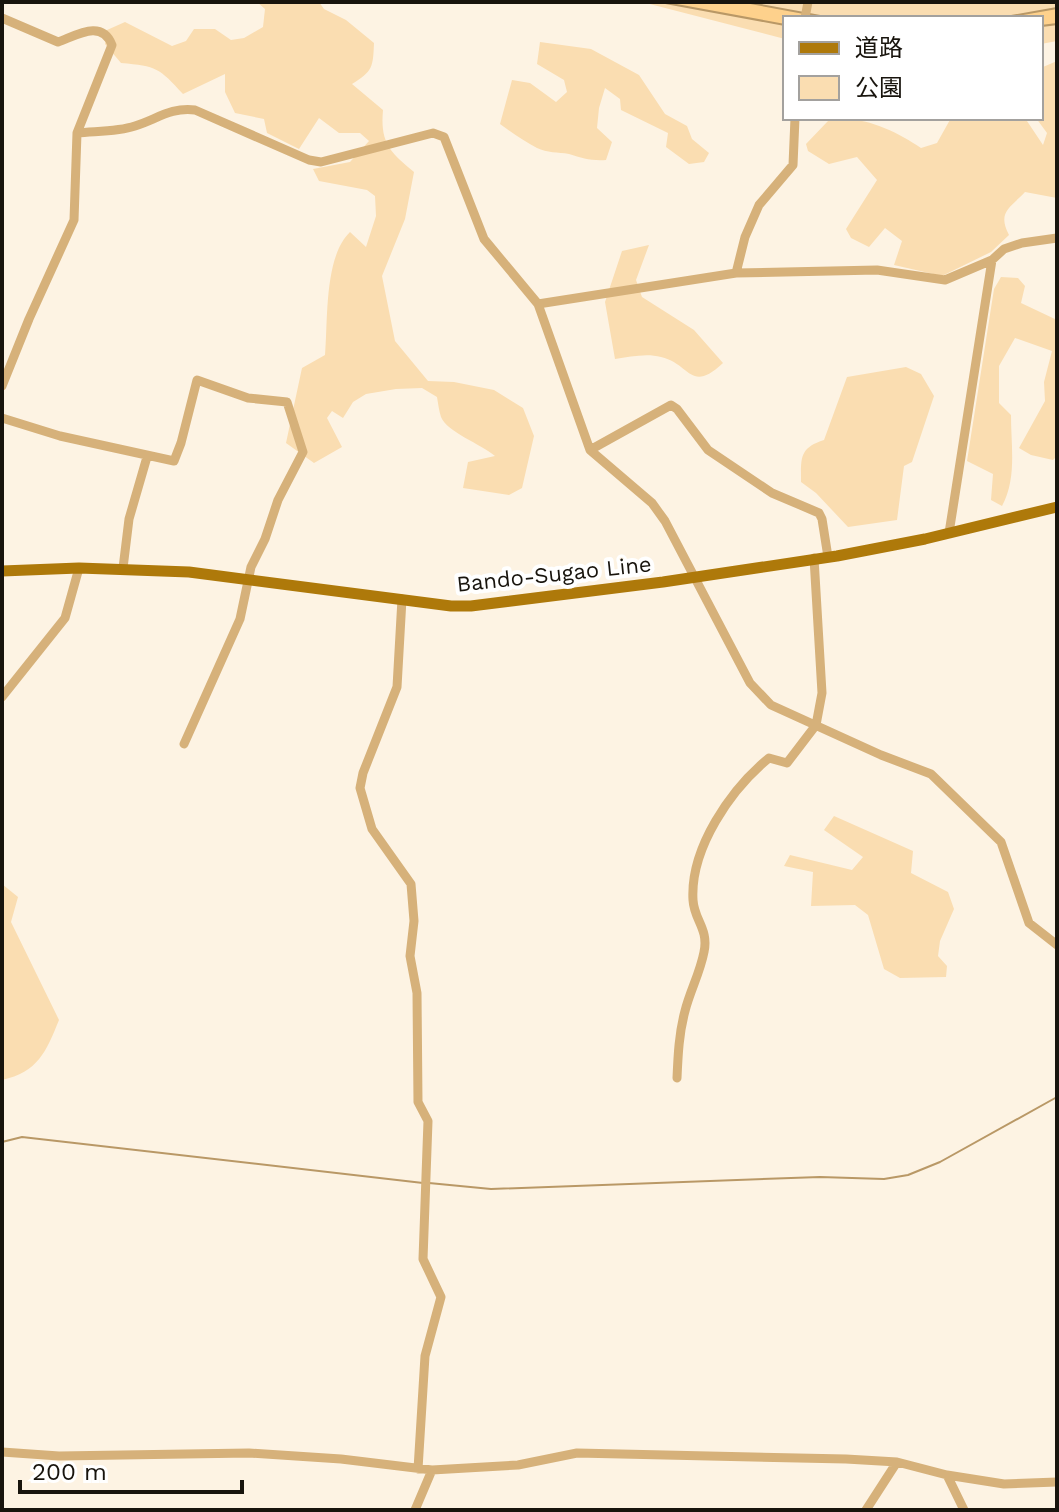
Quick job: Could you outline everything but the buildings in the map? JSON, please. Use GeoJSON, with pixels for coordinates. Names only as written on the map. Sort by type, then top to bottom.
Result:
{"type":"FeatureCollection","features":[{"type":"Feature","properties":{"kind":"main road","name":"Bando-Sugao Line"},"geometry":{"type":"LineString","coordinates":[[2,571],[123,568],[248,579],[471,606],[828,557],[1057,507]]}},
{"type":"Feature","properties":{"kind":"street"},"geometry":{"type":"LineString","coordinates":[[2,18],[58,42],[92,29],[101,30],[111,40],[111,51],[77,133],[74,220],[2,386]]}},
{"type":"Feature","properties":{"kind":"street"},"geometry":{"type":"LineString","coordinates":[[77,133],[134,127],[182,108],[195,110],[309,160],[321,162],[433,133],[444,137],[484,239],[538,304],[590,450],[652,503],[672,533],[750,683],[771,705],[931,774],[1001,842],[1029,923],[1057,945]]}},
{"type":"Feature","properties":{"kind":"street"},"geometry":{"type":"LineString","coordinates":[[736,273],[745,237],[759,205],[793,165],[795,120]]}},
{"type":"Feature","properties":{"kind":"street"},"geometry":{"type":"LineString","coordinates":[[538,304],[736,273],[877,270],[945,280],[992,260],[1004,249],[1057,238]]}},
{"type":"Feature","properties":{"kind":"street"},"geometry":{"type":"LineString","coordinates":[[949,533],[992,260]]}},
{"type":"Feature","properties":{"kind":"street"},"geometry":{"type":"LineString","coordinates":[[2,418],[60,436],[168,461],[176,458],[197,380],[248,398],[287,402],[303,452],[278,500],[248,579],[240,619],[184,744]]}},
{"type":"Feature","properties":{"kind":"street"},"geometry":{"type":"LineString","coordinates":[[590,450],[671,405],[708,450],[772,493],[819,513],[828,557]]}},
{"type":"Feature","properties":{"kind":"street"},"geometry":{"type":"LineString","coordinates":[[123,568],[129,519],[147,457]]}},
{"type":"Feature","properties":{"kind":"street"},"geometry":{"type":"LineString","coordinates":[[677,1078],[678,1043],[685,1008],[705,950],[705,932],[692,903],[693,885],[708,830],[749,774],[769,758],[787,763],[816,725],[822,693],[814,558]]}},
{"type":"Feature","properties":{"kind":"street"},"geometry":{"type":"LineString","coordinates":[[2,697],[65,618],[79,568]]}},
{"type":"Feature","properties":{"kind":"street"},"geometry":{"type":"LineString","coordinates":[[402,599],[397,687],[360,788],[372,829],[411,884],[414,921],[410,956],[417,993],[418,1102],[428,1121],[423,1259],[441,1297],[425,1356],[418,1469]]}},
{"type":"Feature","properties":{"kind":"street"},"geometry":{"type":"LineString","coordinates":[[2,1452],[59,1456],[249,1453],[341,1459],[432,1470],[518,1465],[577,1453],[897,1462],[947,1475],[1004,1484],[1057,1482]]}},
{"type":"Feature","properties":{"kind":"street"},"geometry":{"type":"LineString","coordinates":[[866,1510],[897,1462]]}},
{"type":"Feature","properties":{"kind":"street"},"geometry":{"type":"LineString","coordinates":[[415,1510],[432,1470]]}},
{"type":"Feature","properties":{"kind":"street"},"geometry":{"type":"LineString","coordinates":[[947,1475],[964,1510]]}},
{"type":"Feature","properties":{"kind":"green space"},"geometry":{"type":"Polygon","coordinates":[[[257,2],[319,2],[324,9],[346,20],[374,43],[370,68],[352,84],[383,110],[383,131],[388,146],[414,172],[405,219],[382,276],[395,341],[428,381],[454,382],[494,390],[523,408],[534,436],[522,488],[509,495],[463,488],[468,462],[495,456],[450,428],[441,417],[437,397],[422,388],[366,394],[353,402],[343,418],[332,411],[327,418],[342,447],[314,463],[286,443],[302,368],[325,355],[329,290],[336,257],[350,232],[366,247],[376,216],[375,196],[367,190],[319,181],[313,169],[350,162],[369,141],[360,133],[339,133],[319,118],[299,149],[267,133],[264,119],[235,113],[225,92],[225,74],[183,94],[156,70],[121,63],[105,44],[107,30],[125,22],[172,46],[186,41],[194,29],[215,29],[231,40],[244,38],[263,27],[265,9],[257,2]]]}},
{"type":"Feature","properties":{"kind":"green space"},"geometry":{"type":"Polygon","coordinates":[[[642,2],[1057,2],[1057,41],[1043,44],[1043,16],[783,16],[783,38],[642,2]]]}},
{"type":"Feature","properties":{"kind":"green space"},"geometry":{"type":"Polygon","coordinates":[[[540,42],[591,49],[639,75],[665,114],[687,126],[692,139],[709,153],[704,162],[689,164],[666,147],[668,133],[621,110],[620,99],[605,88],[597,128],[612,142],[606,160],[541,150],[500,124],[512,80],[530,83],[556,102],[567,92],[564,80],[537,64],[540,42]]]}},
{"type":"Feature","properties":{"kind":"green space"},"geometry":{"type":"Polygon","coordinates":[[[1057,61],[1057,198],[1025,192],[1005,216],[1009,235],[991,252],[942,276],[894,265],[902,241],[885,228],[869,247],[851,238],[846,229],[877,180],[857,157],[829,164],[808,151],[806,144],[828,121],[864,122],[900,135],[921,148],[937,143],[950,120],[1026,120],[1043,145],[1047,133],[1037,120],[1043,120],[1043,67],[1057,61]]]}},
{"type":"Feature","properties":{"kind":"green space"},"geometry":{"type":"Polygon","coordinates":[[[649,245],[636,280],[642,297],[694,330],[723,363],[704,376],[697,377],[671,361],[655,356],[615,359],[605,302],[622,251],[649,245]]]}},
{"type":"Feature","properties":{"kind":"green space"},"geometry":{"type":"Polygon","coordinates":[[[1001,277],[1018,278],[1025,286],[1021,303],[1057,320],[1057,456],[1053,460],[1031,455],[1019,448],[1045,401],[1044,382],[1052,351],[1015,338],[999,366],[999,403],[1011,415],[1012,450],[1010,484],[1002,506],[991,500],[993,474],[967,461],[994,289],[1001,277]]]}},
{"type":"Feature","properties":{"kind":"green space"},"geometry":{"type":"Polygon","coordinates":[[[906,367],[921,374],[934,396],[912,462],[904,466],[897,520],[848,527],[816,493],[801,482],[803,455],[810,447],[824,440],[847,377],[906,367]]]}},
{"type":"Feature","properties":{"kind":"green space"},"geometry":{"type":"Polygon","coordinates":[[[834,816],[913,851],[911,873],[948,892],[954,909],[940,941],[938,956],[947,966],[946,977],[900,978],[884,969],[868,915],[855,905],[811,906],[813,872],[784,866],[790,855],[852,870],[863,857],[824,830],[834,816]]]}},
{"type":"Feature","properties":{"kind":"green space"},"geometry":{"type":"Polygon","coordinates":[[[2,884],[18,897],[11,922],[59,1020],[39,1059],[24,1072],[2,1080],[2,884]]]}},
{"type":"Feature","properties":{"kind":"shaded area"},"geometry":{"type":"Polygon","coordinates":[[[660,2],[745,2],[820,16],[783,16],[783,25],[660,2]]]}},
{"type":"Feature","properties":{"kind":"shaded area"},"geometry":{"type":"Polygon","coordinates":[[[1057,8],[1057,24],[1043,26],[1043,16],[1011,16],[1057,8]]]}},
{"type":"Feature","properties":{"kind":"waterway"},"geometry":{"type":"LineString","coordinates":[[429,1183],[491,1189],[820,1177],[884,1179],[908,1175],[940,1162],[1057,1097]]}},
{"type":"Feature","properties":{"kind":"waterway"},"geometry":{"type":"LineString","coordinates":[[2,1142],[22,1137],[423,1183]]}}]}
